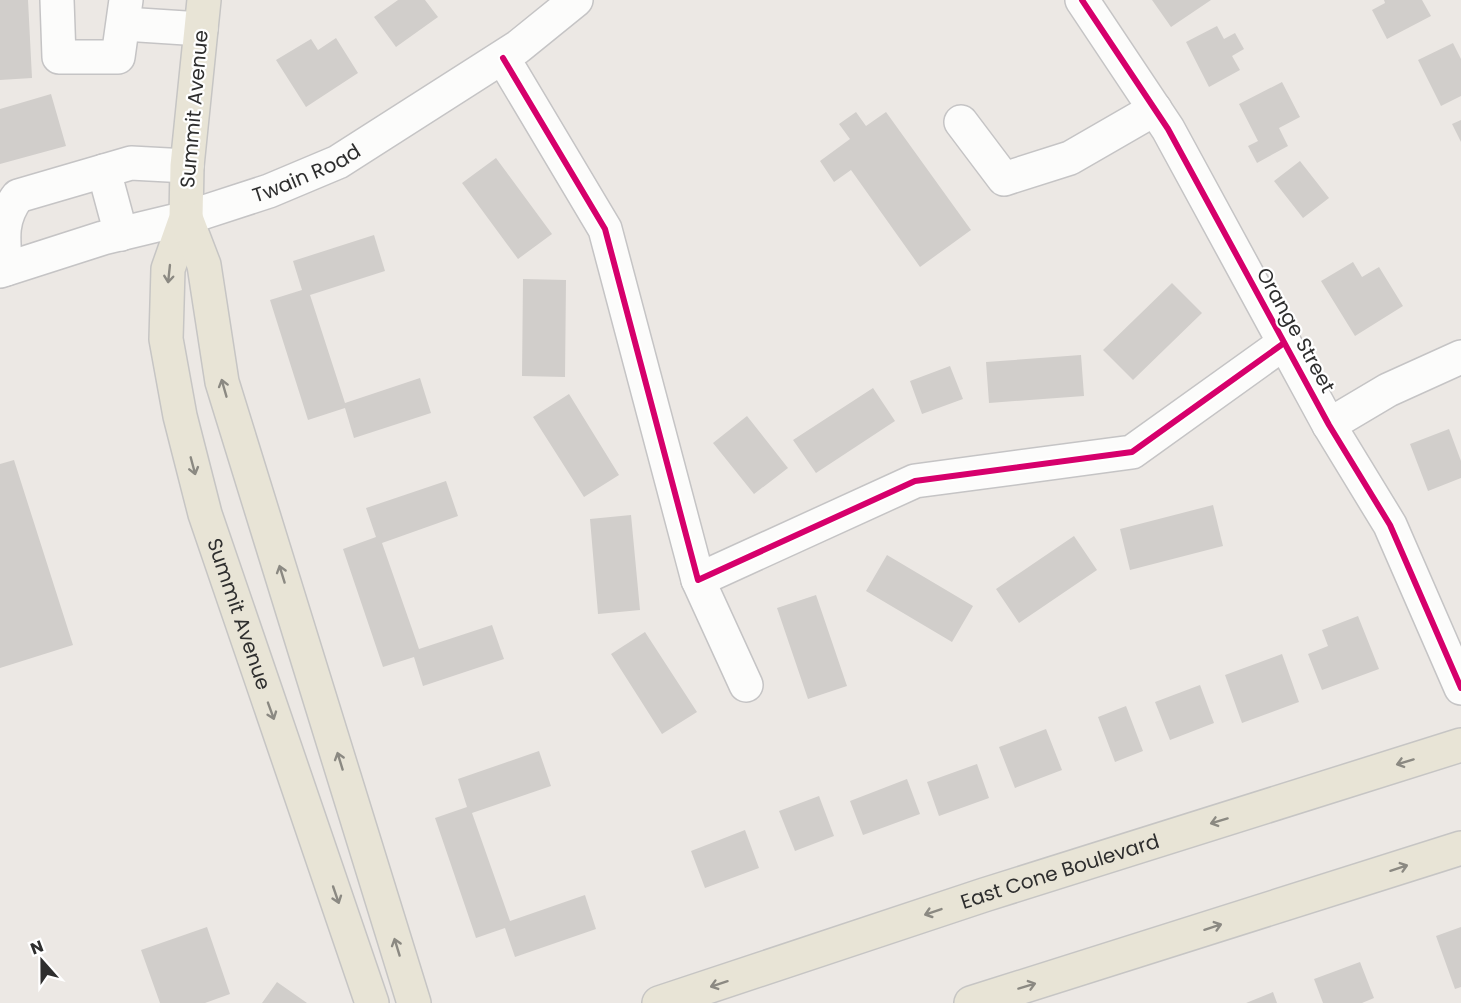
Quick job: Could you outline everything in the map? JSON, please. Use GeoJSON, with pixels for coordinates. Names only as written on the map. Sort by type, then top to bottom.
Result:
{"type":"FeatureCollection","features":[{"type":"Feature","properties":{"kind":"main road","name":"Summit Avenue"},"geometry":{"type":"LineString","coordinates":[[203,14],[187,166],[186,218],[168,269],[166,339],[180,416],[205,514],[372,1003]]}},
{"type":"Feature","properties":{"kind":"main road","name":"Summit Avenue"},"geometry":{"type":"LineString","coordinates":[[186,218],[204,265],[222,382],[414,1003]]}},
{"type":"Feature","properties":{"kind":"main road","name":"East Cone Boulevard"},"geometry":{"type":"LineString","coordinates":[[659,1003],[984,895],[1461,745]]}},
{"type":"Feature","properties":{"kind":"main road"},"geometry":{"type":"LineString","coordinates":[[971,1003],[1461,848]]}},
{"type":"Feature","properties":{"kind":"street"},"geometry":{"type":"LineString","coordinates":[[57,0],[58,57],[118,57],[125,12],[203,14]]}},
{"type":"Feature","properties":{"kind":"street","name":"Twain Road"},"geometry":{"type":"LineString","coordinates":[[3,270],[121,234],[186,218],[269,191],[339,162],[503,58],[576,0]]}},
{"type":"Feature","properties":{"kind":"street","name":"Orange Street"},"geometry":{"type":"LineString","coordinates":[[1082,0],[1155,109],[1329,425],[1390,525],[1461,688]]}},
{"type":"Feature","properties":{"kind":"street"},"geometry":{"type":"LineString","coordinates":[[503,58],[605,229],[698,579],[746,685]]}},
{"type":"Feature","properties":{"kind":"street"},"geometry":{"type":"LineString","coordinates":[[961,122],[1004,180],[1070,158],[1155,109]]}},
{"type":"Feature","properties":{"kind":"street"},"geometry":{"type":"LineString","coordinates":[[3,270],[2,227],[6,209],[18,196],[131,163],[187,166]]}},
{"type":"Feature","properties":{"kind":"street"},"geometry":{"type":"LineString","coordinates":[[104,171],[121,234]]}},
{"type":"Feature","properties":{"kind":"street"},"geometry":{"type":"LineString","coordinates":[[698,579],[915,481],[1132,452],[1284,343]]}},
{"type":"Feature","properties":{"kind":"street"},"geometry":{"type":"LineString","coordinates":[[1329,425],[1388,390],[1461,357]]}},
{"type":"Feature","properties":{"kind":"building"},"geometry":{"type":"Polygon","coordinates":[[[0,0],[28,0],[32,78],[0,80],[0,0]]]}},
{"type":"Feature","properties":{"kind":"building"},"geometry":{"type":"Polygon","coordinates":[[[398,0],[425,0],[438,17],[396,47],[374,17],[398,0]]]}},
{"type":"Feature","properties":{"kind":"building"},"geometry":{"type":"Polygon","coordinates":[[[1152,0],[1211,0],[1171,27],[1152,0]]]}},
{"type":"Feature","properties":{"kind":"building"},"geometry":{"type":"Polygon","coordinates":[[[1384,0],[1422,0],[1431,16],[1387,39],[1372,10],[1385,3],[1384,0]]]}},
{"type":"Feature","properties":{"kind":"building"},"geometry":{"type":"Polygon","coordinates":[[[1217,26],[1224,39],[1235,33],[1244,49],[1232,56],[1240,70],[1209,87],[1186,42],[1217,26]]]}},
{"type":"Feature","properties":{"kind":"building"},"geometry":{"type":"Polygon","coordinates":[[[336,38],[358,73],[306,107],[276,60],[311,39],[318,50],[336,38]]]}},
{"type":"Feature","properties":{"kind":"building"},"geometry":{"type":"Polygon","coordinates":[[[1453,43],[1461,59],[1461,96],[1441,106],[1418,60],[1453,43]]]}},
{"type":"Feature","properties":{"kind":"building"},"geometry":{"type":"Polygon","coordinates":[[[1282,82],[1300,117],[1279,128],[1288,146],[1257,163],[1248,146],[1258,141],[1239,104],[1282,82]]]}},
{"type":"Feature","properties":{"kind":"building"},"geometry":{"type":"Polygon","coordinates":[[[51,94],[66,146],[0,164],[0,109],[51,94]]]}},
{"type":"Feature","properties":{"kind":"building"},"geometry":{"type":"Polygon","coordinates":[[[856,112],[866,126],[886,112],[971,230],[920,267],[851,170],[834,182],[820,161],[850,139],[839,124],[856,112]]]}},
{"type":"Feature","properties":{"kind":"building"},"geometry":{"type":"Polygon","coordinates":[[[1461,120],[1461,142],[1452,124],[1461,120]]]}},
{"type":"Feature","properties":{"kind":"building"},"geometry":{"type":"Polygon","coordinates":[[[496,158],[552,234],[518,259],[462,183],[496,158]]]}},
{"type":"Feature","properties":{"kind":"building"},"geometry":{"type":"Polygon","coordinates":[[[1300,161],[1329,198],[1303,218],[1274,181],[1300,161]]]}},
{"type":"Feature","properties":{"kind":"building"},"geometry":{"type":"Polygon","coordinates":[[[374,235],[385,271],[310,295],[345,403],[420,378],[431,413],[354,438],[345,408],[308,420],[270,300],[302,290],[293,261],[374,235]]]}},
{"type":"Feature","properties":{"kind":"building"},"geometry":{"type":"Polygon","coordinates":[[[1353,262],[1362,277],[1379,267],[1403,306],[1355,336],[1321,281],[1353,262]]]}},
{"type":"Feature","properties":{"kind":"building"},"geometry":{"type":"Polygon","coordinates":[[[523,279],[566,280],[565,377],[522,376],[523,279]]]}},
{"type":"Feature","properties":{"kind":"building"},"geometry":{"type":"Polygon","coordinates":[[[1172,283],[1202,313],[1133,380],[1103,350],[1172,283]]]}},
{"type":"Feature","properties":{"kind":"building"},"geometry":{"type":"Polygon","coordinates":[[[1081,355],[1084,396],[989,403],[986,362],[1081,355]]]}},
{"type":"Feature","properties":{"kind":"building"},"geometry":{"type":"Polygon","coordinates":[[[950,366],[963,399],[922,414],[910,381],[950,366]]]}},
{"type":"Feature","properties":{"kind":"building"},"geometry":{"type":"Polygon","coordinates":[[[873,388],[895,421],[816,473],[793,440],[873,388]]]}},
{"type":"Feature","properties":{"kind":"building"},"geometry":{"type":"Polygon","coordinates":[[[569,394],[619,475],[584,497],[533,417],[569,394]]]}},
{"type":"Feature","properties":{"kind":"building"},"geometry":{"type":"Polygon","coordinates":[[[747,416],[788,468],[754,494],[713,443],[747,416]]]}},
{"type":"Feature","properties":{"kind":"building"},"geometry":{"type":"Polygon","coordinates":[[[1449,429],[1461,461],[1461,478],[1428,491],[1410,444],[1449,429]]]}},
{"type":"Feature","properties":{"kind":"building"},"geometry":{"type":"Polygon","coordinates":[[[14,460],[73,645],[0,668],[0,464],[14,460]]]}},
{"type":"Feature","properties":{"kind":"building"},"geometry":{"type":"Polygon","coordinates":[[[446,481],[458,516],[382,543],[419,649],[492,625],[504,659],[423,686],[414,657],[383,667],[343,549],[376,537],[366,508],[446,481]]]}},
{"type":"Feature","properties":{"kind":"building"},"geometry":{"type":"Polygon","coordinates":[[[1213,505],[1223,546],[1130,570],[1120,529],[1213,505]]]}},
{"type":"Feature","properties":{"kind":"building"},"geometry":{"type":"Polygon","coordinates":[[[631,515],[640,610],[598,614],[590,519],[631,515]]]}},
{"type":"Feature","properties":{"kind":"building"},"geometry":{"type":"Polygon","coordinates":[[[1074,536],[1097,570],[1019,623],[996,589],[1074,536]]]}},
{"type":"Feature","properties":{"kind":"building"},"geometry":{"type":"Polygon","coordinates":[[[887,555],[973,606],[952,642],[866,591],[887,555]]]}},
{"type":"Feature","properties":{"kind":"building"},"geometry":{"type":"Polygon","coordinates":[[[816,595],[847,686],[808,699],[777,608],[816,595]]]}},
{"type":"Feature","properties":{"kind":"building"},"geometry":{"type":"Polygon","coordinates":[[[1358,616],[1379,669],[1322,690],[1308,654],[1328,646],[1322,630],[1358,616]]]}},
{"type":"Feature","properties":{"kind":"building"},"geometry":{"type":"Polygon","coordinates":[[[645,632],[697,712],[662,734],[611,654],[645,632]]]}},
{"type":"Feature","properties":{"kind":"building"},"geometry":{"type":"Polygon","coordinates":[[[1282,654],[1299,702],[1242,723],[1225,675],[1282,654]]]}},
{"type":"Feature","properties":{"kind":"building"},"geometry":{"type":"Polygon","coordinates":[[[1200,685],[1214,723],[1170,740],[1155,702],[1200,685]]]}},
{"type":"Feature","properties":{"kind":"building"},"geometry":{"type":"Polygon","coordinates":[[[1126,706],[1143,751],[1115,762],[1098,717],[1126,706]]]}},
{"type":"Feature","properties":{"kind":"building"},"geometry":{"type":"Polygon","coordinates":[[[1046,729],[1062,770],[1015,788],[999,747],[1046,729]]]}},
{"type":"Feature","properties":{"kind":"building"},"geometry":{"type":"Polygon","coordinates":[[[539,751],[551,786],[472,813],[510,921],[585,895],[596,929],[515,957],[505,928],[476,938],[435,818],[467,807],[458,779],[539,751]]]}},
{"type":"Feature","properties":{"kind":"building"},"geometry":{"type":"Polygon","coordinates":[[[977,764],[989,798],[939,816],[927,782],[977,764]]]}},
{"type":"Feature","properties":{"kind":"building"},"geometry":{"type":"Polygon","coordinates":[[[907,779],[920,814],[863,835],[850,801],[907,779]]]}},
{"type":"Feature","properties":{"kind":"building"},"geometry":{"type":"Polygon","coordinates":[[[819,796],[834,836],[795,851],[779,811],[819,796]]]}},
{"type":"Feature","properties":{"kind":"building"},"geometry":{"type":"Polygon","coordinates":[[[745,830],[759,868],[705,888],[691,851],[745,830]]]}},
{"type":"Feature","properties":{"kind":"building"},"geometry":{"type":"Polygon","coordinates":[[[207,927],[230,994],[205,1003],[160,1003],[141,950],[207,927]]]}},
{"type":"Feature","properties":{"kind":"building"},"geometry":{"type":"Polygon","coordinates":[[[1461,927],[1461,987],[1455,989],[1436,936],[1461,927]]]}},
{"type":"Feature","properties":{"kind":"building"},"geometry":{"type":"Polygon","coordinates":[[[1360,962],[1374,998],[1362,1003],[1323,1003],[1314,979],[1360,962]]]}},
{"type":"Feature","properties":{"kind":"building"},"geometry":{"type":"Polygon","coordinates":[[[277,982],[307,1003],[262,1003],[277,982]]]}},
{"type":"Feature","properties":{"kind":"building"},"geometry":{"type":"Polygon","coordinates":[[[1273,992],[1277,1003],[1246,1003],[1273,992]]]}},
{"type":"Feature","properties":{"kind":"cycle path"},"geometry":{"type":"LineString","coordinates":[[1082,0],[1168,129],[1329,425],[1390,525],[1461,688]]}},
{"type":"Feature","properties":{"kind":"cycle path"},"geometry":{"type":"LineString","coordinates":[[503,58],[605,229],[698,580],[915,481],[1132,452],[1284,343]]}}]}
